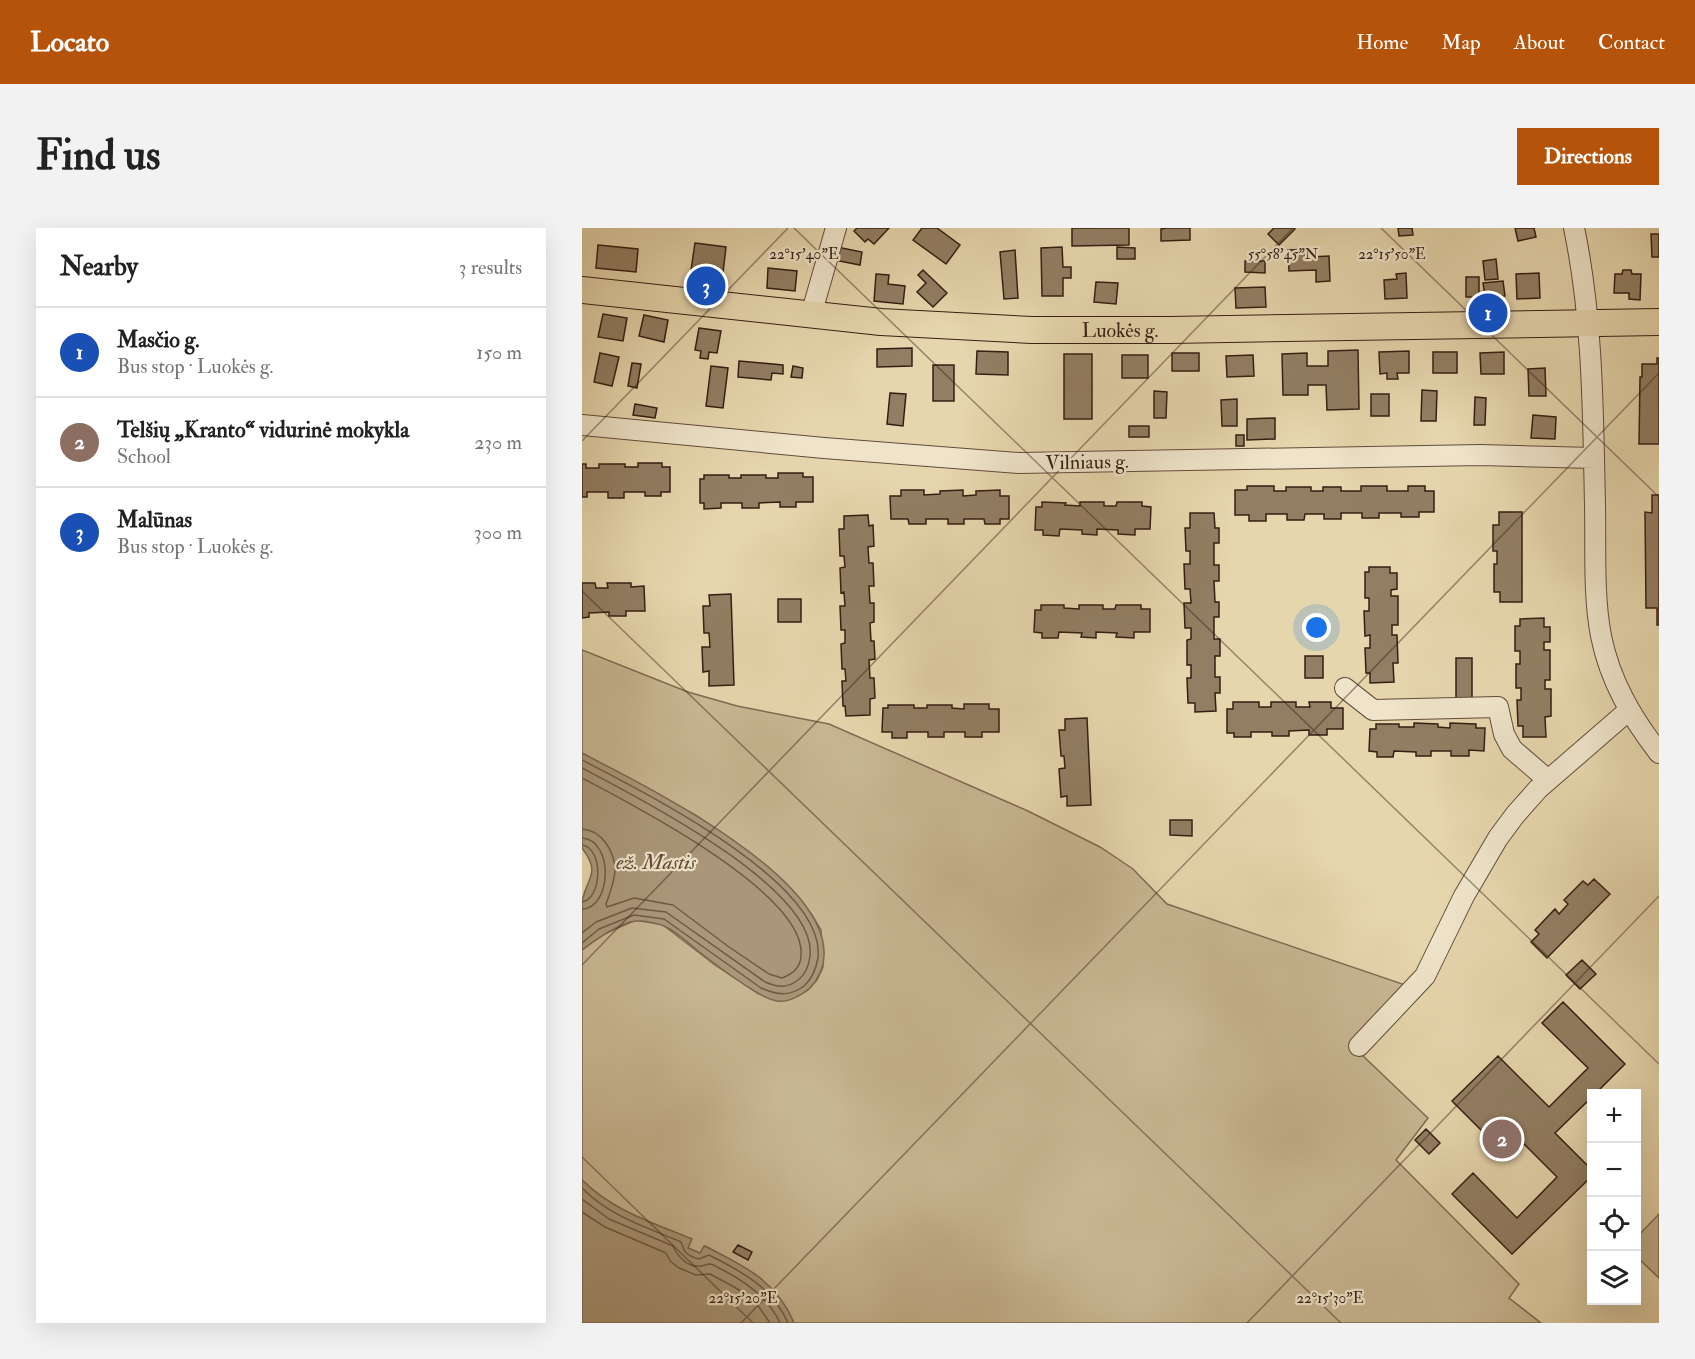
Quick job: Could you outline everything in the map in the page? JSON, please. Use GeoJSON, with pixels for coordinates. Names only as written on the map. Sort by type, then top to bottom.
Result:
{"type":"FeatureCollection","features":[{"type":"Feature","properties":{"kind":"main road","name":"Luokės g."},"geometry":{"type":"LineString","coordinates":[[582,290],[882,322],[1087,331],[1659,322]]}},
{"type":"Feature","properties":{"kind":"street"},"geometry":{"type":"LineString","coordinates":[[811,315],[836,228]]}},
{"type":"Feature","properties":{"kind":"street"},"geometry":{"type":"LineString","coordinates":[[1574,228],[1587,323],[1599,620],[1613,676],[1628,711],[1659,753]]}},
{"type":"Feature","properties":{"kind":"street","name":"Vilniaus g."},"geometry":{"type":"LineString","coordinates":[[582,425],[824,448],[1019,463],[1481,455],[1594,458]]}},
{"type":"Feature","properties":{"kind":"street"},"geometry":{"type":"LineString","coordinates":[[1345,688],[1373,710],[1498,707],[1504,734],[1512,749],[1548,780]]}},
{"type":"Feature","properties":{"kind":"street"},"geometry":{"type":"LineString","coordinates":[[1359,1046],[1425,976],[1464,896],[1515,814],[1548,780],[1628,711]]}},
{"type":"Feature","properties":{"kind":"shaded area"},"geometry":{"type":"Polygon","coordinates":[[[582,650],[688,692],[737,706],[829,724],[1028,811],[1100,847],[1133,869],[1167,904],[1420,990],[1360,1053],[1428,1118],[1396,1160],[1519,1284],[1509,1298],[1541,1323],[794,1323],[778,1296],[768,1285],[745,1268],[705,1246],[701,1254],[688,1248],[691,1239],[634,1215],[594,1191],[582,1180],[582,950],[602,935],[636,920],[663,925],[715,965],[759,994],[798,996],[808,990],[817,980],[823,967],[821,930],[812,915],[778,876],[697,816],[582,753],[582,650]]]}},
{"type":"Feature","properties":{"kind":"shaded area"},"geometry":{"type":"Polygon","coordinates":[[[1659,1214],[1659,1278],[1641,1261],[1641,1233],[1659,1214]]]}},
{"type":"Feature","properties":{"kind":"water","name":"ež. Mastis"},"geometry":{"type":"Polygon","coordinates":[[[582,753],[685,809],[726,835],[763,862],[794,891],[815,921],[824,951],[821,971],[810,988],[786,1001],[768,998],[726,972],[673,931],[651,922],[637,921],[623,924],[582,950],[582,902],[592,870],[582,848],[582,753]]]}},
{"type":"Feature","properties":{"kind":"water"},"geometry":{"type":"Polygon","coordinates":[[[582,1180],[620,1208],[692,1239],[688,1248],[700,1253],[704,1246],[757,1276],[778,1296],[794,1323],[582,1323],[582,1180]]]}},
{"type":"Feature","properties":{"kind":"building"},"geometry":{"type":"Polygon","coordinates":[[[857,228],[889,228],[874,244],[868,239],[865,242],[854,231],[857,228]]]}},
{"type":"Feature","properties":{"kind":"building"},"geometry":{"type":"Polygon","coordinates":[[[922,228],[937,228],[960,245],[946,264],[913,240],[922,228]]]}},
{"type":"Feature","properties":{"kind":"building"},"geometry":{"type":"Polygon","coordinates":[[[1072,228],[1129,228],[1129,245],[1072,246],[1072,228]]]}},
{"type":"Feature","properties":{"kind":"building"},"geometry":{"type":"Polygon","coordinates":[[[1190,228],[1190,240],[1161,241],[1161,229],[1190,228]]]}},
{"type":"Feature","properties":{"kind":"building"},"geometry":{"type":"Polygon","coordinates":[[[1274,228],[1295,229],[1279,245],[1268,234],[1274,228]]]}},
{"type":"Feature","properties":{"kind":"building"},"geometry":{"type":"Polygon","coordinates":[[[1398,228],[1412,228],[1413,235],[1399,236],[1398,228]]]}},
{"type":"Feature","properties":{"kind":"building"},"geometry":{"type":"Polygon","coordinates":[[[1515,228],[1534,228],[1536,237],[1518,241],[1515,228]]]}},
{"type":"Feature","properties":{"kind":"building"},"geometry":{"type":"Polygon","coordinates":[[[1651,234],[1659,234],[1659,257],[1652,257],[1651,234]]]}},
{"type":"Feature","properties":{"kind":"building"},"geometry":{"type":"Polygon","coordinates":[[[695,243],[726,247],[722,281],[690,277],[695,243]]]}},
{"type":"Feature","properties":{"kind":"building"},"geometry":{"type":"Polygon","coordinates":[[[598,245],[638,249],[636,272],[596,268],[598,245]]]}},
{"type":"Feature","properties":{"kind":"building"},"geometry":{"type":"Polygon","coordinates":[[[837,247],[862,252],[860,265],[834,260],[837,247]]]}},
{"type":"Feature","properties":{"kind":"building"},"geometry":{"type":"Polygon","coordinates":[[[1062,247],[1063,267],[1071,267],[1071,278],[1063,278],[1063,296],[1042,296],[1041,248],[1062,247]]]}},
{"type":"Feature","properties":{"kind":"building"},"geometry":{"type":"Polygon","coordinates":[[[1117,247],[1135,248],[1135,259],[1117,259],[1117,247]]]}},
{"type":"Feature","properties":{"kind":"building"},"geometry":{"type":"Polygon","coordinates":[[[1310,249],[1310,257],[1329,256],[1330,281],[1316,282],[1316,270],[1289,271],[1288,250],[1310,249]]]}},
{"type":"Feature","properties":{"kind":"building"},"geometry":{"type":"Polygon","coordinates":[[[1015,250],[1018,298],[1004,299],[1000,252],[1015,250]]]}},
{"type":"Feature","properties":{"kind":"building"},"geometry":{"type":"Polygon","coordinates":[[[1496,259],[1498,279],[1485,280],[1483,261],[1496,259]]]}},
{"type":"Feature","properties":{"kind":"building"},"geometry":{"type":"Polygon","coordinates":[[[1245,261],[1265,261],[1265,273],[1245,272],[1245,261]]]}},
{"type":"Feature","properties":{"kind":"building"},"geometry":{"type":"Polygon","coordinates":[[[768,268],[797,271],[795,291],[767,288],[768,268]]]}},
{"type":"Feature","properties":{"kind":"building"},"geometry":{"type":"Polygon","coordinates":[[[923,270],[947,293],[933,307],[917,292],[926,283],[918,275],[923,270]]]}},
{"type":"Feature","properties":{"kind":"building"},"geometry":{"type":"Polygon","coordinates":[[[1623,270],[1631,270],[1632,274],[1641,274],[1640,300],[1629,299],[1629,293],[1614,293],[1615,274],[1622,274],[1623,270]]]}},
{"type":"Feature","properties":{"kind":"building"},"geometry":{"type":"Polygon","coordinates":[[[1406,273],[1407,298],[1385,299],[1384,280],[1397,279],[1396,274],[1406,273]]]}},
{"type":"Feature","properties":{"kind":"building"},"geometry":{"type":"Polygon","coordinates":[[[1539,273],[1540,298],[1517,299],[1516,274],[1539,273]]]}},
{"type":"Feature","properties":{"kind":"building"},"geometry":{"type":"Polygon","coordinates":[[[876,274],[889,275],[888,284],[905,286],[903,304],[874,301],[876,274]]]}},
{"type":"Feature","properties":{"kind":"building"},"geometry":{"type":"Polygon","coordinates":[[[1466,277],[1479,277],[1479,297],[1466,297],[1466,277]]]}},
{"type":"Feature","properties":{"kind":"building"},"geometry":{"type":"Polygon","coordinates":[[[1503,281],[1505,296],[1485,297],[1483,283],[1503,281]]]}},
{"type":"Feature","properties":{"kind":"building"},"geometry":{"type":"Polygon","coordinates":[[[1096,282],[1118,283],[1116,304],[1094,302],[1096,282]]]}},
{"type":"Feature","properties":{"kind":"building"},"geometry":{"type":"Polygon","coordinates":[[[1265,287],[1266,307],[1236,308],[1235,288],[1265,287]]]}},
{"type":"Feature","properties":{"kind":"building"},"geometry":{"type":"Polygon","coordinates":[[[603,314],[627,318],[623,341],[598,337],[603,314]]]}},
{"type":"Feature","properties":{"kind":"building"},"geometry":{"type":"Polygon","coordinates":[[[644,315],[668,320],[664,342],[639,336],[644,315]]]}},
{"type":"Feature","properties":{"kind":"building"},"geometry":{"type":"Polygon","coordinates":[[[699,328],[721,331],[717,353],[709,352],[708,359],[700,358],[701,351],[695,350],[699,328]]]}},
{"type":"Feature","properties":{"kind":"building"},"geometry":{"type":"Polygon","coordinates":[[[912,348],[912,366],[877,367],[877,349],[912,348]]]}},
{"type":"Feature","properties":{"kind":"building"},"geometry":{"type":"Polygon","coordinates":[[[1358,350],[1359,409],[1327,410],[1326,385],[1308,385],[1308,395],[1283,395],[1282,354],[1307,353],[1307,366],[1328,366],[1328,351],[1358,350]]]}},
{"type":"Feature","properties":{"kind":"building"},"geometry":{"type":"Polygon","coordinates":[[[977,351],[1008,352],[1008,375],[976,374],[977,351]]]}},
{"type":"Feature","properties":{"kind":"building"},"geometry":{"type":"Polygon","coordinates":[[[1409,351],[1409,373],[1397,373],[1398,379],[1387,379],[1387,373],[1380,374],[1379,352],[1409,351]]]}},
{"type":"Feature","properties":{"kind":"building"},"geometry":{"type":"Polygon","coordinates":[[[1433,352],[1457,352],[1457,373],[1433,373],[1433,352]]]}},
{"type":"Feature","properties":{"kind":"building"},"geometry":{"type":"Polygon","coordinates":[[[1504,352],[1504,374],[1481,374],[1480,353],[1504,352]]]}},
{"type":"Feature","properties":{"kind":"building"},"geometry":{"type":"Polygon","coordinates":[[[600,353],[619,357],[612,386],[594,382],[600,353]]]}},
{"type":"Feature","properties":{"kind":"building"},"geometry":{"type":"Polygon","coordinates":[[[1172,353],[1199,353],[1199,371],[1172,371],[1172,353]]]}},
{"type":"Feature","properties":{"kind":"building"},"geometry":{"type":"Polygon","coordinates":[[[1064,354],[1092,354],[1092,419],[1064,419],[1064,354]]]}},
{"type":"Feature","properties":{"kind":"building"},"geometry":{"type":"Polygon","coordinates":[[[1122,355],[1148,355],[1148,378],[1122,378],[1122,355]]]}},
{"type":"Feature","properties":{"kind":"building"},"geometry":{"type":"Polygon","coordinates":[[[1253,355],[1254,376],[1227,377],[1226,356],[1253,355]]]}},
{"type":"Feature","properties":{"kind":"building"},"geometry":{"type":"Polygon","coordinates":[[[1657,358],[1659,358],[1659,444],[1639,444],[1642,364],[1657,364],[1657,358]]]}},
{"type":"Feature","properties":{"kind":"building"},"geometry":{"type":"Polygon","coordinates":[[[739,361],[783,365],[783,374],[772,373],[771,380],[738,377],[739,361]]]}},
{"type":"Feature","properties":{"kind":"building"},"geometry":{"type":"Polygon","coordinates":[[[632,363],[641,364],[637,388],[628,386],[632,363]]]}},
{"type":"Feature","properties":{"kind":"building"},"geometry":{"type":"Polygon","coordinates":[[[933,365],[954,365],[954,401],[933,401],[933,365]]]}},
{"type":"Feature","properties":{"kind":"building"},"geometry":{"type":"Polygon","coordinates":[[[711,366],[728,368],[723,408],[706,406],[711,366]]]}},
{"type":"Feature","properties":{"kind":"building"},"geometry":{"type":"Polygon","coordinates":[[[793,366],[803,368],[802,378],[791,377],[793,366]]]}},
{"type":"Feature","properties":{"kind":"building"},"geometry":{"type":"Polygon","coordinates":[[[1545,368],[1546,396],[1529,396],[1528,369],[1545,368]]]}},
{"type":"Feature","properties":{"kind":"building"},"geometry":{"type":"Polygon","coordinates":[[[1422,390],[1437,391],[1436,421],[1421,421],[1422,390]]]}},
{"type":"Feature","properties":{"kind":"building"},"geometry":{"type":"Polygon","coordinates":[[[1154,391],[1167,392],[1166,418],[1154,418],[1154,391]]]}},
{"type":"Feature","properties":{"kind":"building"},"geometry":{"type":"Polygon","coordinates":[[[890,393],[906,394],[903,426],[887,424],[890,393]]]}},
{"type":"Feature","properties":{"kind":"building"},"geometry":{"type":"Polygon","coordinates":[[[1371,394],[1389,394],[1389,416],[1371,416],[1371,394]]]}},
{"type":"Feature","properties":{"kind":"building"},"geometry":{"type":"Polygon","coordinates":[[[1475,397],[1486,398],[1485,425],[1474,425],[1475,397]]]}},
{"type":"Feature","properties":{"kind":"building"},"geometry":{"type":"Polygon","coordinates":[[[1237,399],[1237,426],[1222,426],[1221,400],[1237,399]]]}},
{"type":"Feature","properties":{"kind":"building"},"geometry":{"type":"Polygon","coordinates":[[[635,404],[657,408],[655,418],[633,415],[635,404]]]}},
{"type":"Feature","properties":{"kind":"building"},"geometry":{"type":"Polygon","coordinates":[[[1533,415],[1556,417],[1555,439],[1531,438],[1533,415]]]}},
{"type":"Feature","properties":{"kind":"building"},"geometry":{"type":"Polygon","coordinates":[[[1275,418],[1275,439],[1247,440],[1247,419],[1275,418]]]}},
{"type":"Feature","properties":{"kind":"building"},"geometry":{"type":"Polygon","coordinates":[[[1129,426],[1149,426],[1149,437],[1129,437],[1129,426]]]}},
{"type":"Feature","properties":{"kind":"building"},"geometry":{"type":"Polygon","coordinates":[[[1236,435],[1244,435],[1244,446],[1236,446],[1236,435]]]}},
{"type":"Feature","properties":{"kind":"building"},"geometry":{"type":"Polygon","coordinates":[[[638,463],[662,463],[662,467],[670,467],[670,492],[661,492],[661,496],[645,496],[645,492],[624,492],[624,498],[608,498],[608,492],[587,492],[587,497],[582,497],[582,464],[586,464],[586,468],[599,468],[599,464],[625,464],[625,467],[638,467],[638,463]]]}},
{"type":"Feature","properties":{"kind":"building"},"geometry":{"type":"Polygon","coordinates":[[[778,473],[803,473],[803,477],[813,477],[813,502],[796,502],[796,507],[780,507],[780,502],[759,503],[759,508],[742,508],[742,503],[721,503],[721,508],[704,509],[704,503],[700,503],[700,479],[704,479],[704,475],[729,475],[729,478],[741,478],[741,475],[766,475],[766,478],[778,478],[778,473]]]}},
{"type":"Feature","properties":{"kind":"building"},"geometry":{"type":"Polygon","coordinates":[[[1247,486],[1274,486],[1274,491],[1286,491],[1286,487],[1311,487],[1311,491],[1323,491],[1323,487],[1341,487],[1341,491],[1361,491],[1361,486],[1387,486],[1387,491],[1408,491],[1408,486],[1425,486],[1425,491],[1434,491],[1434,512],[1419,512],[1419,517],[1401,517],[1401,513],[1379,513],[1379,518],[1362,518],[1362,513],[1341,513],[1341,519],[1324,519],[1324,514],[1305,514],[1304,520],[1287,520],[1287,514],[1266,514],[1266,521],[1249,521],[1249,515],[1235,515],[1235,490],[1247,490],[1247,486]]]}},
{"type":"Feature","properties":{"kind":"building"},"geometry":{"type":"Polygon","coordinates":[[[901,490],[924,490],[924,495],[940,494],[940,491],[963,490],[963,496],[976,495],[976,491],[1000,490],[1000,496],[1009,496],[1009,519],[1000,519],[1000,524],[985,524],[984,519],[964,519],[964,524],[948,524],[948,519],[926,519],[926,524],[909,524],[908,519],[891,519],[890,496],[901,496],[901,490]]]}},
{"type":"Feature","properties":{"kind":"building"},"geometry":{"type":"Polygon","coordinates":[[[1652,495],[1659,495],[1659,625],[1657,625],[1657,608],[1646,608],[1645,512],[1652,513],[1652,495]]]}},
{"type":"Feature","properties":{"kind":"building"},"geometry":{"type":"Polygon","coordinates":[[[1042,502],[1080,506],[1080,502],[1104,502],[1104,506],[1116,506],[1117,502],[1142,502],[1142,506],[1151,507],[1150,529],[1135,529],[1135,535],[1118,534],[1118,530],[1097,529],[1097,535],[1082,534],[1082,530],[1060,529],[1059,536],[1043,535],[1043,530],[1035,530],[1036,507],[1042,507],[1042,502]]]}},
{"type":"Feature","properties":{"kind":"building"},"geometry":{"type":"Polygon","coordinates":[[[1499,512],[1522,512],[1522,602],[1500,602],[1500,592],[1494,592],[1494,564],[1497,564],[1497,551],[1493,551],[1493,525],[1499,525],[1499,512]]]}},
{"type":"Feature","properties":{"kind":"building"},"geometry":{"type":"Polygon","coordinates":[[[1190,513],[1214,513],[1215,528],[1219,528],[1219,543],[1214,543],[1214,565],[1219,565],[1219,581],[1214,581],[1215,602],[1219,602],[1219,617],[1214,617],[1214,639],[1220,639],[1220,656],[1215,656],[1215,677],[1220,677],[1220,693],[1215,693],[1216,711],[1195,712],[1195,703],[1188,703],[1187,678],[1191,678],[1191,665],[1187,665],[1187,640],[1191,639],[1191,628],[1185,628],[1184,603],[1191,603],[1190,589],[1185,589],[1184,564],[1190,564],[1190,551],[1186,551],[1185,528],[1190,528],[1190,513]]]}},
{"type":"Feature","properties":{"kind":"building"},"geometry":{"type":"Polygon","coordinates":[[[868,515],[869,526],[873,525],[874,546],[868,547],[869,563],[873,563],[874,586],[869,586],[870,603],[874,603],[874,622],[870,623],[875,659],[869,660],[870,678],[874,678],[875,698],[870,699],[870,715],[846,716],[845,706],[843,706],[842,681],[846,681],[845,669],[842,669],[841,644],[845,643],[845,630],[841,630],[840,606],[845,606],[844,592],[841,593],[840,568],[845,567],[844,556],[840,556],[839,529],[844,529],[844,516],[868,515]]]}},
{"type":"Feature","properties":{"kind":"building"},"geometry":{"type":"Polygon","coordinates":[[[1369,567],[1390,567],[1390,573],[1397,573],[1397,589],[1391,590],[1391,596],[1398,596],[1398,625],[1392,625],[1392,635],[1397,635],[1398,663],[1393,663],[1394,682],[1370,683],[1370,673],[1366,673],[1365,648],[1370,648],[1370,635],[1365,636],[1364,611],[1369,611],[1369,598],[1365,598],[1365,572],[1369,572],[1369,567]]]}},
{"type":"Feature","properties":{"kind":"building"},"geometry":{"type":"Polygon","coordinates":[[[582,583],[595,583],[596,588],[608,588],[607,583],[631,583],[631,587],[644,586],[645,611],[626,611],[626,616],[609,616],[609,612],[589,613],[589,617],[582,618],[582,583]]]}},
{"type":"Feature","properties":{"kind":"building"},"geometry":{"type":"Polygon","coordinates":[[[731,594],[734,685],[709,686],[709,671],[703,672],[702,647],[710,647],[709,633],[704,633],[703,606],[710,606],[709,595],[731,594]]]}},
{"type":"Feature","properties":{"kind":"building"},"geometry":{"type":"Polygon","coordinates":[[[778,599],[801,599],[801,622],[778,622],[778,599]]]}},
{"type":"Feature","properties":{"kind":"building"},"geometry":{"type":"Polygon","coordinates":[[[1041,605],[1064,605],[1064,608],[1079,609],[1079,605],[1103,605],[1103,609],[1115,609],[1116,605],[1141,605],[1141,609],[1150,609],[1150,632],[1134,632],[1134,638],[1116,637],[1117,633],[1096,632],[1096,638],[1081,637],[1082,633],[1059,632],[1058,638],[1042,638],[1042,633],[1034,632],[1035,610],[1041,610],[1041,605]]]}},
{"type":"Feature","properties":{"kind":"building"},"geometry":{"type":"Polygon","coordinates":[[[1544,618],[1544,627],[1550,627],[1550,642],[1544,642],[1544,650],[1550,650],[1550,680],[1545,680],[1545,689],[1551,689],[1551,716],[1545,717],[1546,737],[1523,737],[1523,726],[1518,726],[1517,700],[1521,700],[1521,688],[1516,688],[1516,664],[1520,664],[1520,651],[1515,651],[1515,626],[1520,626],[1520,619],[1544,618]]]}},
{"type":"Feature","properties":{"kind":"building"},"geometry":{"type":"Polygon","coordinates":[[[1305,656],[1323,656],[1323,678],[1305,678],[1305,656]]]}},
{"type":"Feature","properties":{"kind":"building"},"geometry":{"type":"Polygon","coordinates":[[[1456,658],[1472,658],[1472,698],[1456,698],[1456,658]]]}},
{"type":"Feature","properties":{"kind":"building"},"geometry":{"type":"Polygon","coordinates":[[[1233,702],[1259,702],[1259,707],[1271,707],[1271,702],[1296,702],[1296,707],[1310,707],[1309,702],[1331,702],[1331,708],[1343,708],[1343,729],[1327,729],[1327,735],[1309,735],[1309,730],[1289,731],[1289,736],[1272,736],[1272,732],[1251,732],[1251,737],[1234,737],[1234,733],[1227,733],[1227,709],[1233,709],[1233,702]]]}},
{"type":"Feature","properties":{"kind":"building"},"geometry":{"type":"Polygon","coordinates":[[[964,704],[989,704],[989,709],[999,709],[999,732],[982,732],[982,737],[965,737],[965,732],[944,732],[944,737],[928,737],[928,732],[907,732],[907,738],[892,738],[892,732],[882,732],[883,708],[888,708],[888,705],[914,705],[914,708],[927,708],[927,705],[952,705],[952,708],[964,709],[964,704]]]}},
{"type":"Feature","properties":{"kind":"building"},"geometry":{"type":"Polygon","coordinates":[[[1087,718],[1091,805],[1067,806],[1067,796],[1061,797],[1059,769],[1065,768],[1064,756],[1061,756],[1059,730],[1065,730],[1065,719],[1087,718]]]}},
{"type":"Feature","properties":{"kind":"building"},"geometry":{"type":"Polygon","coordinates":[[[1414,723],[1438,724],[1438,727],[1450,728],[1450,723],[1476,724],[1476,728],[1485,728],[1484,751],[1469,750],[1469,756],[1451,756],[1451,751],[1431,751],[1431,756],[1416,756],[1416,752],[1394,751],[1393,757],[1377,757],[1377,752],[1369,751],[1370,729],[1376,729],[1376,724],[1399,724],[1399,727],[1414,727],[1414,723]]]}},
{"type":"Feature","properties":{"kind":"building"},"geometry":{"type":"Polygon","coordinates":[[[1170,820],[1192,820],[1192,836],[1170,835],[1170,820]]]}},
{"type":"Feature","properties":{"kind":"building"},"geometry":{"type":"Polygon","coordinates":[[[1594,879],[1610,894],[1547,958],[1531,942],[1539,934],[1535,930],[1555,909],[1559,914],[1568,904],[1564,900],[1583,881],[1588,885],[1594,879]]]}},
{"type":"Feature","properties":{"kind":"building"},"geometry":{"type":"Polygon","coordinates":[[[1582,960],[1596,974],[1580,989],[1566,975],[1582,960]]]}},
{"type":"Feature","properties":{"kind":"building"},"geometry":{"type":"Polygon","coordinates":[[[1563,1002],[1625,1064],[1600,1089],[1587,1089],[1587,1102],[1555,1133],[1587,1165],[1587,1181],[1512,1254],[1452,1194],[1473,1173],[1517,1218],[1557,1177],[1520,1140],[1506,1155],[1452,1101],[1498,1056],[1549,1107],[1588,1068],[1542,1023],[1563,1002]]]}},
{"type":"Feature","properties":{"kind":"building"},"geometry":{"type":"Polygon","coordinates":[[[1426,1129],[1440,1143],[1429,1154],[1415,1140],[1426,1129]]]}},
{"type":"Feature","properties":{"kind":"building"},"geometry":{"type":"Polygon","coordinates":[[[738,1245],[752,1252],[748,1260],[733,1252],[738,1245]]]}},
{"type":"Feature","properties":{"kind":"place","name":"Malūnas"},"geometry":{"type":"Point","coordinates":[706,286]}},
{"type":"Feature","properties":{"kind":"place","name":"Masčio g."},"geometry":{"type":"Point","coordinates":[1488,313]}},
{"type":"Feature","properties":{"kind":"place","name":"Telšių „Kranto“ vidurinė mokykla"},"geometry":{"type":"Point","coordinates":[1502,1139]}}]}
